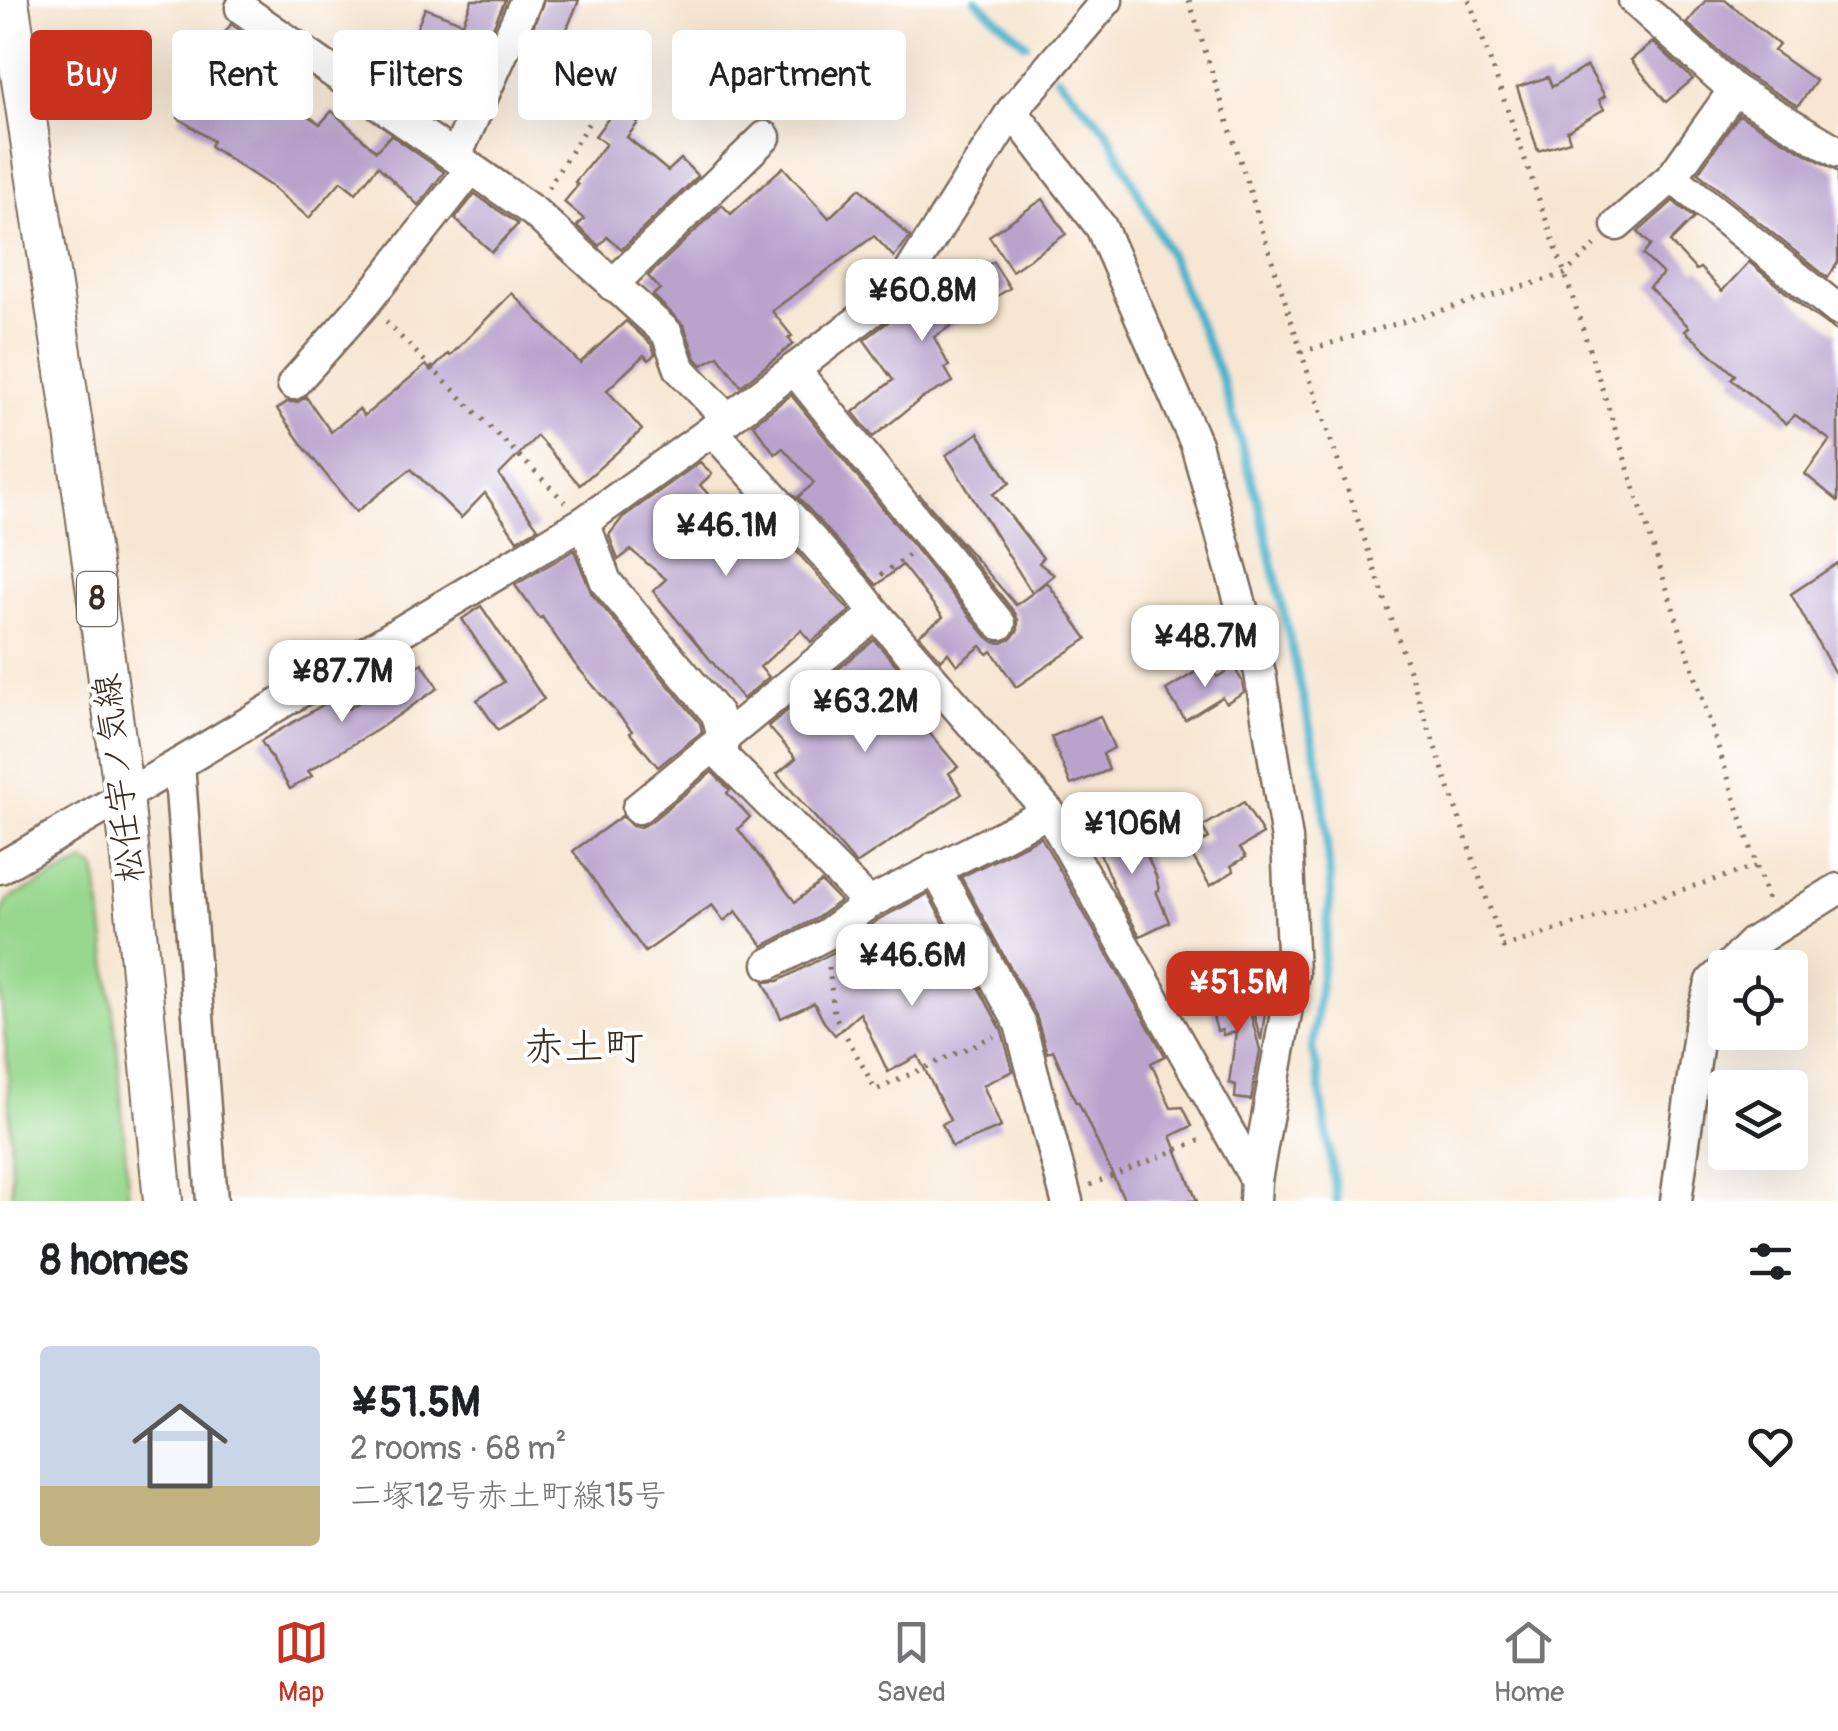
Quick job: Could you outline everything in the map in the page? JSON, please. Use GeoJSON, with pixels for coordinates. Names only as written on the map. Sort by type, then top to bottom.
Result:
{"type":"FeatureCollection","features":[{"type":"Feature","properties":{"kind":"main road","name":"松任宇ノ気線"},"geometry":{"type":"LineString","coordinates":[[9,0],[124,796],[163,1201]]}},
{"type":"Feature","properties":{"kind":"street"},"geometry":{"type":"LineString","coordinates":[[292,384],[366,302],[463,162],[526,0]]}},
{"type":"Feature","properties":{"kind":"street"},"geometry":{"type":"LineString","coordinates":[[0,868],[584,522],[898,291],[1012,111],[1107,0]]}},
{"type":"Feature","properties":{"kind":"street"},"geometry":{"type":"LineString","coordinates":[[1634,0],[1734,90],[1838,152]]}},
{"type":"Feature","properties":{"kind":"street"},"geometry":{"type":"LineString","coordinates":[[241,8],[534,212],[666,333],[680,369],[720,424],[1049,812],[1226,1129],[1256,1191]]}},
{"type":"Feature","properties":{"kind":"street"},"geometry":{"type":"LineString","coordinates":[[1617,225],[1672,177],[1734,90]]}},
{"type":"Feature","properties":{"kind":"street"},"geometry":{"type":"LineString","coordinates":[[1012,111],[1100,227],[1196,444],[1260,673],[1287,838],[1293,974],[1256,1191]]}},
{"type":"Feature","properties":{"kind":"street"},"geometry":{"type":"LineString","coordinates":[[612,285],[766,136]]}},
{"type":"Feature","properties":{"kind":"street"},"geometry":{"type":"LineString","coordinates":[[1672,177],[1835,300]]}},
{"type":"Feature","properties":{"kind":"street"},"geometry":{"type":"LineString","coordinates":[[794,368],[1000,624]]}},
{"type":"Feature","properties":{"kind":"street"},"geometry":{"type":"LineString","coordinates":[[584,522],[606,582],[717,714],[724,738],[723,757],[870,902]]}},
{"type":"Feature","properties":{"kind":"street"},"geometry":{"type":"LineString","coordinates":[[638,808],[724,738],[867,602]]}},
{"type":"Feature","properties":{"kind":"street"},"geometry":{"type":"LineString","coordinates":[[179,764],[212,1201]]}},
{"type":"Feature","properties":{"kind":"street"},"geometry":{"type":"LineString","coordinates":[[770,964],[827,934],[870,902],[1049,812]]}},
{"type":"Feature","properties":{"kind":"street"},"geometry":{"type":"LineString","coordinates":[[935,868],[1020,1024],[1066,1198]]}},
{"type":"Feature","properties":{"kind":"street"},"geometry":{"type":"LineString","coordinates":[[1745,950],[1838,889]]}},
{"type":"Feature","properties":{"kind":"street"},"geometry":{"type":"LineString","coordinates":[[1676,1201],[1701,1019],[1708,995]]}},
{"type":"Feature","properties":{"kind":"path"},"geometry":{"type":"LineString","coordinates":[[1189,0],[1302,352],[1502,947],[1756,866]]}},
{"type":"Feature","properties":{"kind":"path"},"geometry":{"type":"LineString","coordinates":[[1469,0],[1565,274],[1778,927]]}},
{"type":"Feature","properties":{"kind":"path"},"geometry":{"type":"LineString","coordinates":[[534,212],[591,120]]}},
{"type":"Feature","properties":{"kind":"path"},"geometry":{"type":"LineString","coordinates":[[1302,352],[1565,274],[1617,225]]}},
{"type":"Feature","properties":{"kind":"path"},"geometry":{"type":"LineString","coordinates":[[366,302],[584,522]]}},
{"type":"Feature","properties":{"kind":"path"},"geometry":{"type":"LineString","coordinates":[[867,602],[932,540]]}},
{"type":"Feature","properties":{"kind":"path"},"geometry":{"type":"LineString","coordinates":[[827,934],[834,1014],[876,1090],[1020,1024]]}},
{"type":"Feature","properties":{"kind":"path"},"geometry":{"type":"LineString","coordinates":[[1066,1198],[1226,1129]]}},
{"type":"Feature","properties":{"kind":"green space"},"geometry":{"type":"Polygon","coordinates":[[[84,862],[96,868],[117,1044],[129,1201],[12,1201],[0,917],[9,899],[84,862]]]}},
{"type":"Feature","properties":{"kind":"building"},"geometry":{"type":"Polygon","coordinates":[[[472,0],[505,0],[492,30],[416,30],[425,8],[463,23],[472,0]]]}},
{"type":"Feature","properties":{"kind":"building"},"geometry":{"type":"Polygon","coordinates":[[[544,0],[579,0],[566,30],[532,30],[544,0]]]}},
{"type":"Feature","properties":{"kind":"building"},"geometry":{"type":"Polygon","coordinates":[[[1706,0],[1725,0],[1779,45],[1774,51],[1816,81],[1798,106],[1746,75],[1687,23],[1706,0]]]}},
{"type":"Feature","properties":{"kind":"building"},"geometry":{"type":"Polygon","coordinates":[[[1653,42],[1693,79],[1666,102],[1631,60],[1653,42]]]}},
{"type":"Feature","properties":{"kind":"building"},"geometry":{"type":"Polygon","coordinates":[[[1587,66],[1605,96],[1599,100],[1604,109],[1567,131],[1570,141],[1538,151],[1517,87],[1548,77],[1552,87],[1587,66]]]}},
{"type":"Feature","properties":{"kind":"building"},"geometry":{"type":"Polygon","coordinates":[[[332,111],[333,120],[342,120],[376,151],[391,135],[444,172],[418,205],[378,166],[356,193],[341,181],[309,218],[272,187],[210,146],[213,141],[181,120],[313,119],[320,124],[332,111]]]}},
{"type":"Feature","properties":{"kind":"building"},"geometry":{"type":"Polygon","coordinates":[[[1739,115],[1838,172],[1838,262],[1828,278],[1698,173],[1739,115]]]}},
{"type":"Feature","properties":{"kind":"building"},"geometry":{"type":"Polygon","coordinates":[[[607,120],[634,120],[638,123],[627,137],[668,171],[681,159],[698,176],[622,249],[607,237],[599,246],[577,226],[584,219],[564,202],[606,144],[595,136],[607,120]]]}},
{"type":"Feature","properties":{"kind":"building"},"geometry":{"type":"Polygon","coordinates":[[[783,167],[829,218],[860,188],[910,237],[894,257],[874,236],[772,311],[792,336],[788,338],[793,344],[741,386],[718,356],[702,365],[696,359],[684,326],[653,295],[660,289],[648,276],[722,205],[731,214],[783,167]]]}},
{"type":"Feature","properties":{"kind":"building"},"geometry":{"type":"Polygon","coordinates":[[[475,194],[518,224],[492,252],[455,219],[475,194]]]}},
{"type":"Feature","properties":{"kind":"building"},"geometry":{"type":"Polygon","coordinates":[[[1043,199],[1066,234],[1012,271],[989,236],[1043,199]]]}},
{"type":"Feature","properties":{"kind":"building"},"geometry":{"type":"Polygon","coordinates":[[[1673,201],[1694,218],[1670,242],[1722,291],[1749,262],[1838,332],[1838,501],[1805,474],[1830,440],[1795,415],[1786,424],[1731,379],[1735,375],[1685,331],[1689,327],[1649,287],[1663,274],[1643,255],[1651,245],[1638,232],[1673,201]]]}},
{"type":"Feature","properties":{"kind":"building"},"geometry":{"type":"Polygon","coordinates":[[[993,262],[1010,288],[934,337],[953,382],[921,399],[873,437],[853,412],[893,380],[864,340],[909,306],[924,285],[939,276],[948,291],[993,262]]]}},
{"type":"Feature","properties":{"kind":"building"},"geometry":{"type":"Polygon","coordinates":[[[512,293],[580,363],[626,321],[651,344],[655,354],[649,360],[644,355],[607,390],[642,430],[580,485],[537,436],[499,475],[538,528],[517,540],[485,493],[461,518],[411,469],[356,512],[277,409],[306,397],[331,432],[359,409],[364,416],[426,365],[431,371],[450,356],[512,293]]]}},
{"type":"Feature","properties":{"kind":"building"},"geometry":{"type":"Polygon","coordinates":[[[791,395],[986,636],[1002,643],[1011,639],[1018,630],[1015,613],[919,494],[1016,605],[1047,582],[1087,639],[1016,687],[992,651],[988,654],[981,646],[957,665],[948,653],[941,660],[919,635],[943,617],[902,565],[877,585],[798,497],[814,483],[783,448],[775,454],[753,424],[791,395]]]}},
{"type":"Feature","properties":{"kind":"building"},"geometry":{"type":"Polygon","coordinates":[[[978,433],[1010,483],[993,494],[1043,558],[1039,563],[1054,575],[1032,593],[946,455],[978,433]]]}},
{"type":"Feature","properties":{"kind":"building"},"geometry":{"type":"Polygon","coordinates":[[[700,462],[712,474],[700,485],[750,540],[770,522],[850,611],[811,642],[801,630],[760,667],[769,677],[743,699],[653,591],[666,579],[631,550],[618,560],[609,535],[623,517],[700,462]]]}},
{"type":"Feature","properties":{"kind":"building"},"geometry":{"type":"Polygon","coordinates":[[[574,550],[592,594],[700,723],[702,732],[658,767],[515,585],[574,550]]]}},
{"type":"Feature","properties":{"kind":"building"},"geometry":{"type":"Polygon","coordinates":[[[1838,563],[1838,679],[1791,594],[1838,563]]]}},
{"type":"Feature","properties":{"kind":"building"},"geometry":{"type":"Polygon","coordinates":[[[481,606],[544,699],[498,730],[477,700],[504,682],[462,619],[481,606]]]}},
{"type":"Feature","properties":{"kind":"building"},"geometry":{"type":"Polygon","coordinates":[[[874,640],[913,684],[903,693],[958,767],[949,773],[962,794],[856,864],[777,774],[796,758],[768,726],[874,640]]]}},
{"type":"Feature","properties":{"kind":"building"},"geometry":{"type":"Polygon","coordinates":[[[422,663],[438,688],[308,771],[312,776],[290,789],[261,741],[340,695],[348,709],[422,663]]]}},
{"type":"Feature","properties":{"kind":"building"},"geometry":{"type":"Polygon","coordinates":[[[1209,664],[1217,677],[1234,667],[1244,692],[1226,703],[1222,697],[1185,720],[1166,690],[1209,664]]]}},
{"type":"Feature","properties":{"kind":"building"},"geometry":{"type":"Polygon","coordinates":[[[1100,716],[1114,748],[1103,754],[1109,770],[1071,785],[1051,737],[1100,716]]]}},
{"type":"Feature","properties":{"kind":"building"},"geometry":{"type":"Polygon","coordinates":[[[712,772],[750,817],[738,829],[795,902],[821,882],[840,901],[817,918],[763,946],[736,911],[724,921],[712,905],[645,952],[573,851],[622,816],[632,826],[649,823],[712,772]]]}},
{"type":"Feature","properties":{"kind":"building"},"geometry":{"type":"Polygon","coordinates":[[[1244,802],[1263,834],[1240,848],[1246,857],[1231,866],[1234,871],[1210,886],[1189,850],[1209,838],[1202,827],[1244,802]]]}},
{"type":"Feature","properties":{"kind":"building"},"geometry":{"type":"Polygon","coordinates":[[[1131,820],[1156,876],[1156,891],[1169,922],[1140,936],[1118,897],[1094,839],[1131,820]]]}},
{"type":"Feature","properties":{"kind":"building"},"geometry":{"type":"Polygon","coordinates":[[[1041,837],[1165,1056],[1151,1063],[1171,1108],[1183,1107],[1192,1126],[1171,1136],[1197,1201],[1125,1201],[1053,1050],[1047,1053],[1036,1015],[961,877],[1041,837]]]}},
{"type":"Feature","properties":{"kind":"building"},"geometry":{"type":"Polygon","coordinates":[[[928,894],[1002,1031],[1013,1071],[983,1085],[1001,1127],[952,1147],[942,1124],[950,1120],[918,1056],[888,1072],[860,1013],[835,1035],[814,1003],[781,1018],[764,982],[778,981],[836,951],[879,919],[928,894]]]}},
{"type":"Feature","properties":{"kind":"building"},"geometry":{"type":"Polygon","coordinates":[[[1265,971],[1269,986],[1261,1040],[1243,977],[1265,971]]]}},
{"type":"Feature","properties":{"kind":"building"},"geometry":{"type":"Polygon","coordinates":[[[1243,983],[1260,1050],[1251,1100],[1235,1098],[1236,1085],[1229,1083],[1236,1032],[1223,1035],[1222,1030],[1217,1031],[1207,995],[1243,983]]]}},
{"type":"Feature","properties":{"kind":"waterway"},"geometry":{"type":"LineString","coordinates":[[976,0],[1026,44]]}},
{"type":"Feature","properties":{"kind":"waterway"},"geometry":{"type":"LineString","coordinates":[[1057,77],[1107,131],[1169,254],[1222,379],[1259,505],[1321,776],[1331,893],[1312,1050],[1337,1201]]}},
{"type":"Feature","properties":{"kind":"district","name":"赤土町"},"geometry":{"type":"Point","coordinates":[584,1047]}}]}
